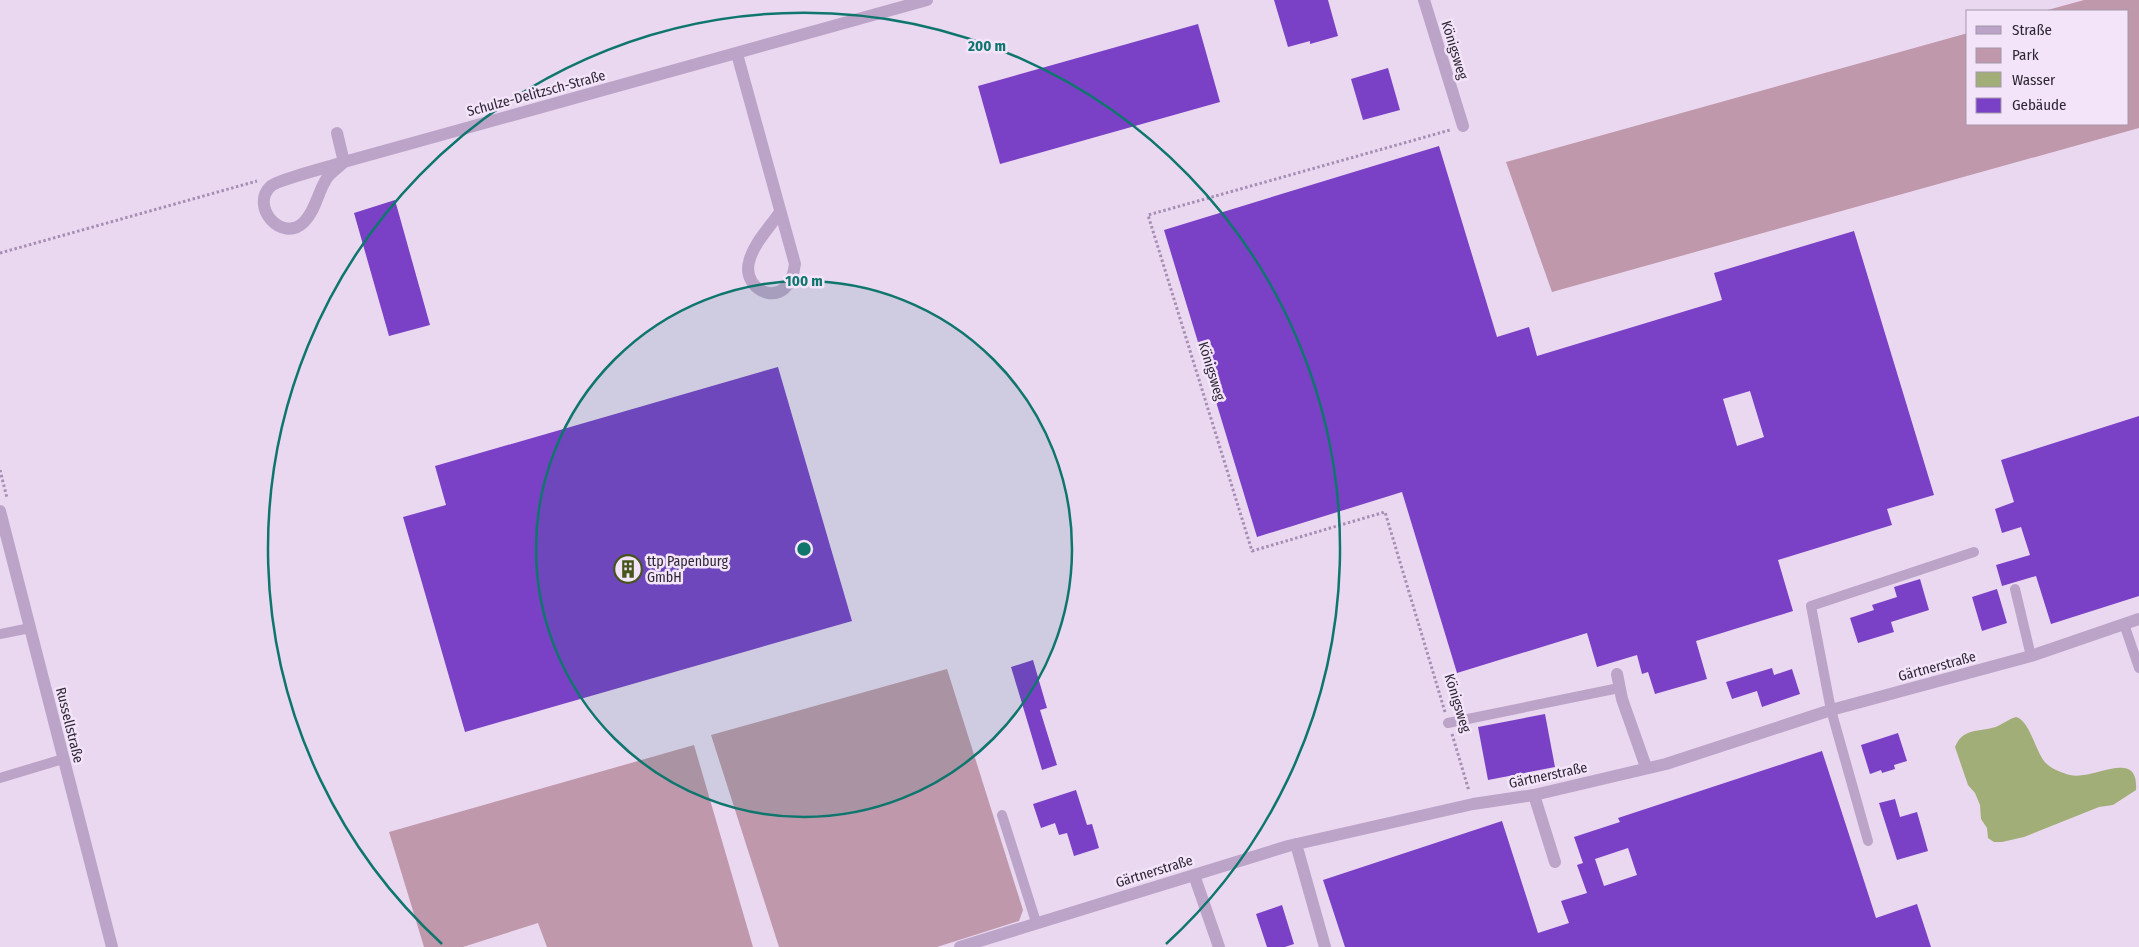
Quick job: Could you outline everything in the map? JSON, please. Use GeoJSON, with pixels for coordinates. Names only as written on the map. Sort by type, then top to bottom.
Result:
{"type":"FeatureCollection","features":[{"type":"Feature","properties":{"kind":"street","name":"Schulze-Delitzsch-Straße"},"geometry":{"type":"LineString","coordinates":[[344,162],[327,177],[304,222],[291,229],[279,227],[271,221],[264,210],[264,195],[272,184],[344,162],[927,0]]}},
{"type":"Feature","properties":{"kind":"street","name":"Königsweg"},"geometry":{"type":"LineString","coordinates":[[1424,0],[1463,126]]}},
{"type":"Feature","properties":{"kind":"street"},"geometry":{"type":"LineString","coordinates":[[737,54],[795,264],[793,278],[785,289],[771,293],[759,290],[750,280],[748,263],[780,212]]}},
{"type":"Feature","properties":{"kind":"street"},"geometry":{"type":"LineString","coordinates":[[337,133],[344,162]]}},
{"type":"Feature","properties":{"kind":"street","name":"Russellstraße"},"geometry":{"type":"LineString","coordinates":[[0,511],[112,947]]}},
{"type":"Feature","properties":{"kind":"street","name":"Gärtnerstraße"},"geometry":{"type":"LineString","coordinates":[[960,947],[1036,922],[1296,844],[1473,804],[1534,794],[1646,767],[1666,764],[1831,710],[2031,656],[2139,619]]}},
{"type":"Feature","properties":{"kind":"street"},"geometry":{"type":"LineString","coordinates":[[1617,674],[1622,699],[1646,767]]}},
{"type":"Feature","properties":{"kind":"street"},"geometry":{"type":"LineString","coordinates":[[1534,794],[1555,862]]}},
{"type":"Feature","properties":{"kind":"street"},"geometry":{"type":"LineString","coordinates":[[1296,844],[1325,947]]}},
{"type":"Feature","properties":{"kind":"street"},"geometry":{"type":"LineString","coordinates":[[1194,875],[1219,947]]}},
{"type":"Feature","properties":{"kind":"lane"},"geometry":{"type":"LineString","coordinates":[[1868,841],[1831,710],[1811,606],[1974,552]]}},
{"type":"Feature","properties":{"kind":"lane"},"geometry":{"type":"LineString","coordinates":[[2015,589],[2031,656]]}},
{"type":"Feature","properties":{"kind":"lane"},"geometry":{"type":"LineString","coordinates":[[2124,624],[2139,668]]}},
{"type":"Feature","properties":{"kind":"lane"},"geometry":{"type":"LineString","coordinates":[[0,634],[30,628]]}},
{"type":"Feature","properties":{"kind":"lane"},"geometry":{"type":"LineString","coordinates":[[1448,724],[1619,688]]}},
{"type":"Feature","properties":{"kind":"lane"},"geometry":{"type":"LineString","coordinates":[[0,778],[63,758]]}},
{"type":"Feature","properties":{"kind":"lane"},"geometry":{"type":"LineString","coordinates":[[1002,815],[1036,922]]}},
{"type":"Feature","properties":{"kind":"path","name":"Königsweg"},"geometry":{"type":"LineString","coordinates":[[1463,126],[1148,215],[1252,550],[1385,512],[1473,804]]}},
{"type":"Feature","properties":{"kind":"path"},"geometry":{"type":"LineString","coordinates":[[0,253],[262,180]]}},
{"type":"Feature","properties":{"kind":"green space"},"geometry":{"type":"Polygon","coordinates":[[[2084,0],[2139,0],[2139,128],[1552,292],[1506,162],[1966,34],[1966,125],[2129,125],[2129,10],[2048,10],[2084,0]]]}},
{"type":"Feature","properties":{"kind":"green space"},"geometry":{"type":"Polygon","coordinates":[[[947,669],[1023,910],[1019,921],[937,947],[779,947],[711,735],[947,669]]]}},
{"type":"Feature","properties":{"kind":"green space"},"geometry":{"type":"Polygon","coordinates":[[[694,745],[753,947],[547,947],[538,923],[463,947],[424,947],[389,832],[694,745]]]}},
{"type":"Feature","properties":{"kind":"water"},"geometry":{"type":"Polygon","coordinates":[[[2016,717],[2025,723],[2041,756],[2046,764],[2052,768],[2070,775],[2080,776],[2113,769],[2122,768],[2130,770],[2135,777],[2136,790],[2113,805],[2099,807],[2024,837],[1994,842],[1988,838],[1987,828],[1981,819],[1980,805],[1975,793],[1968,785],[1955,747],[1959,740],[1968,733],[1998,726],[2016,717]]]}},
{"type":"Feature","properties":{"kind":"building"},"geometry":{"type":"Polygon","coordinates":[[[1274,0],[1328,0],[1338,36],[1310,44],[1310,41],[1288,47],[1274,0]]]}},
{"type":"Feature","properties":{"kind":"building"},"geometry":{"type":"Polygon","coordinates":[[[1198,24],[1220,102],[1000,164],[978,86],[1198,24]]]}},
{"type":"Feature","properties":{"kind":"building"},"geometry":{"type":"Polygon","coordinates":[[[1388,68],[1400,110],[1363,120],[1351,79],[1388,68]]]}},
{"type":"Feature","properties":{"kind":"building"},"geometry":{"type":"Polygon","coordinates":[[[1439,146],[1497,337],[1529,327],[1537,356],[1722,300],[1714,273],[1854,231],[1934,495],[1887,509],[1892,525],[1778,560],[1793,611],[1696,641],[1707,679],[1655,694],[1648,672],[1642,674],[1637,655],[1597,667],[1587,633],[1457,673],[1402,492],[1257,537],[1164,230],[1439,146]],[[1750,391],[1723,399],[1737,446],[1764,437],[1750,391]]]}},
{"type":"Feature","properties":{"kind":"building"},"geometry":{"type":"Polygon","coordinates":[[[395,200],[430,325],[389,336],[354,213],[395,200]]]}},
{"type":"Feature","properties":{"kind":"building","name":"ttp Papenburg GmbH"},"geometry":{"type":"Polygon","coordinates":[[[778,367],[852,621],[465,732],[403,517],[446,505],[435,466],[778,367]]]}},
{"type":"Feature","properties":{"kind":"building"},"geometry":{"type":"Polygon","coordinates":[[[2139,416],[2139,596],[2051,624],[2036,576],[2002,586],[1996,565],[2030,555],[2021,527],[2002,533],[1995,509],[2014,502],[2001,460],[2139,416]]]}},
{"type":"Feature","properties":{"kind":"building"},"geometry":{"type":"Polygon","coordinates":[[[1920,579],[1929,610],[1891,622],[1894,632],[1858,643],[1850,618],[1874,610],[1872,605],[1897,597],[1894,587],[1920,579]]]}},
{"type":"Feature","properties":{"kind":"building"},"geometry":{"type":"Polygon","coordinates":[[[1997,589],[2007,623],[1982,631],[1972,597],[1997,589]]]}},
{"type":"Feature","properties":{"kind":"building"},"geometry":{"type":"Polygon","coordinates":[[[1033,660],[1047,708],[1040,710],[1057,765],[1042,770],[1011,667],[1033,660]]]}},
{"type":"Feature","properties":{"kind":"building"},"geometry":{"type":"Polygon","coordinates":[[[1772,668],[1774,675],[1792,669],[1800,694],[1762,707],[1757,691],[1732,699],[1726,682],[1772,668]]]}},
{"type":"Feature","properties":{"kind":"building"},"geometry":{"type":"Polygon","coordinates":[[[1545,714],[1555,767],[1488,780],[1478,727],[1545,714]]]}},
{"type":"Feature","properties":{"kind":"building"},"geometry":{"type":"Polygon","coordinates":[[[1898,733],[1907,761],[1894,765],[1895,769],[1882,773],[1881,770],[1870,774],[1861,745],[1898,733]]]}},
{"type":"Feature","properties":{"kind":"building"},"geometry":{"type":"Polygon","coordinates":[[[1822,751],[1876,918],[1917,904],[1931,947],[1345,947],[1323,880],[1502,821],[1538,933],[1569,923],[1561,901],[1587,893],[1577,865],[1583,863],[1574,837],[1620,822],[1618,818],[1822,751]],[[1628,848],[1595,859],[1604,886],[1637,875],[1628,848]]]}},
{"type":"Feature","properties":{"kind":"building"},"geometry":{"type":"Polygon","coordinates":[[[1076,790],[1087,825],[1092,824],[1099,848],[1074,856],[1067,833],[1059,835],[1055,823],[1041,828],[1033,804],[1076,790]]]}},
{"type":"Feature","properties":{"kind":"building"},"geometry":{"type":"Polygon","coordinates":[[[1895,799],[1900,817],[1917,812],[1928,851],[1897,860],[1879,803],[1895,799]]]}},
{"type":"Feature","properties":{"kind":"building"},"geometry":{"type":"Polygon","coordinates":[[[1282,905],[1294,944],[1285,947],[1267,947],[1256,914],[1282,905]]]}},
{"type":"Feature","properties":{"kind":"place","name":"ttp Papenburg GmbH"},"geometry":{"type":"Point","coordinates":[628,569]}}]}
